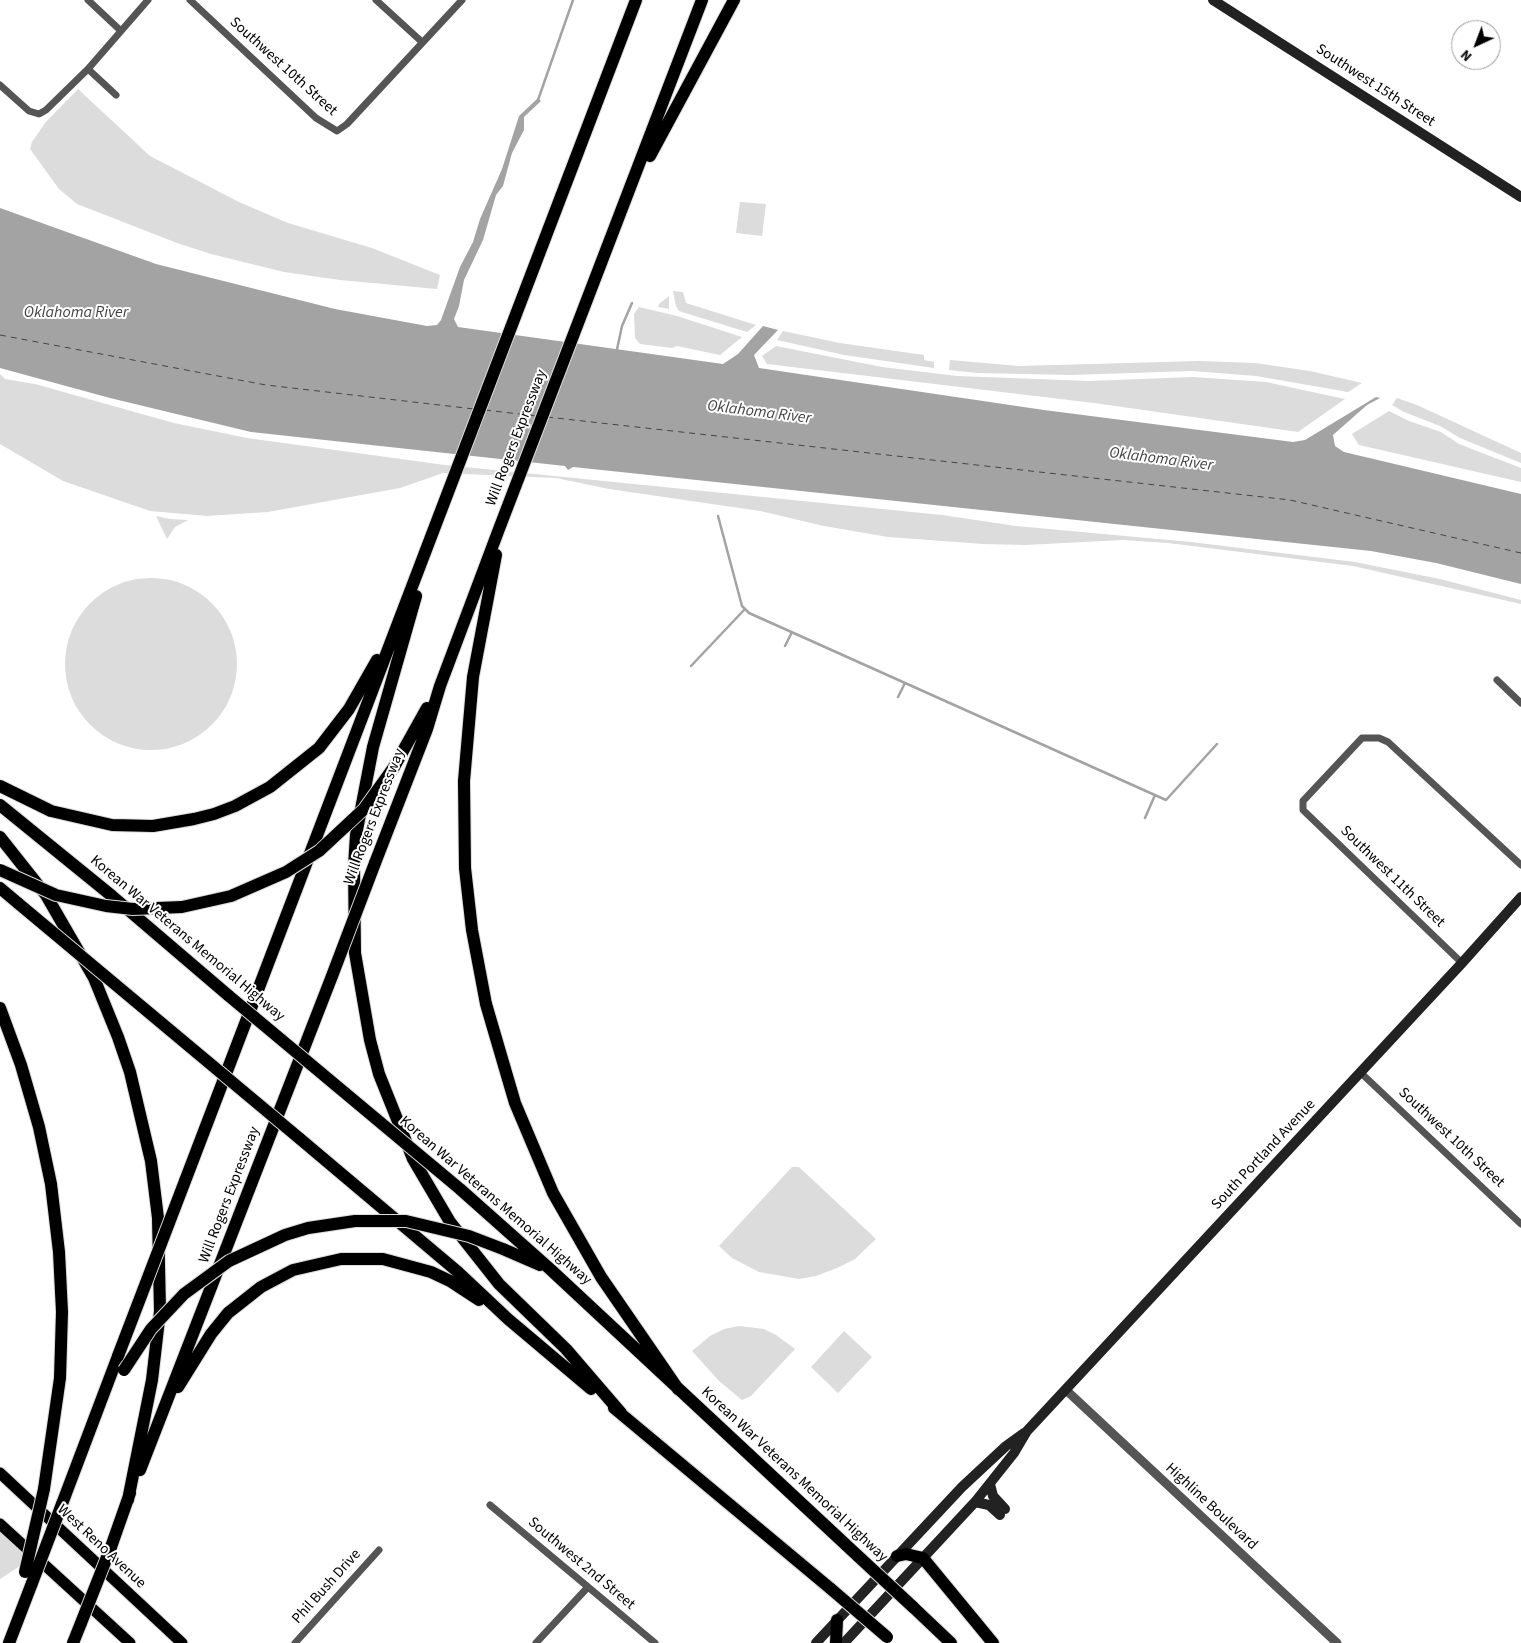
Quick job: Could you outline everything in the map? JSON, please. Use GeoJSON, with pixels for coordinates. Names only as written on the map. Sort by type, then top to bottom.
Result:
{"type":"FeatureCollection","features":[{"type":"Feature","properties":{"kind":"highway"},"geometry":{"type":"LineString","coordinates":[[28,1578],[62,1504],[631,13],[634,0]]}},
{"type":"Feature","properties":{"kind":"highway","name":"Will Rogers Expressway"},"geometry":{"type":"LineString","coordinates":[[73,1643],[427,729],[440,686],[499,529],[702,0]]}},
{"type":"Feature","properties":{"kind":"highway"},"geometry":{"type":"LineString","coordinates":[[625,203],[708,43],[734,0]]}},
{"type":"Feature","properties":{"kind":"highway"},"geometry":{"type":"LineString","coordinates":[[499,529],[489,597],[473,677],[464,781],[465,868],[472,930],[486,1004],[515,1103],[553,1193],[596,1269],[678,1389]]}},
{"type":"Feature","properties":{"kind":"highway"},"geometry":{"type":"LineString","coordinates":[[429,543],[398,662],[373,747],[361,804],[354,858],[354,903],[355,953],[363,1007],[379,1074],[394,1116],[413,1159],[450,1222],[498,1284],[566,1349],[621,1413]]}},
{"type":"Feature","properties":{"kind":"highway"},"geometry":{"type":"LineString","coordinates":[[0,786],[25,801],[51,811],[112,825],[153,826],[194,820],[235,806],[288,775],[319,748],[349,709],[398,621]]}},
{"type":"Feature","properties":{"kind":"highway"},"geometry":{"type":"LineString","coordinates":[[0,870],[56,895],[106,906],[133,909],[182,907],[231,896],[286,872],[319,851],[364,809],[394,767],[440,686]]}},
{"type":"Feature","properties":{"kind":"highway","name":"Korean War Veterans Memorial Highway"},"geometry":{"type":"LineString","coordinates":[[0,805],[112,896],[460,1188],[550,1269],[951,1643]]}},
{"type":"Feature","properties":{"kind":"highway"},"geometry":{"type":"LineString","coordinates":[[0,837],[46,895],[94,978],[130,1072],[151,1162],[158,1218],[160,1265],[158,1329],[150,1394],[128,1500]]}},
{"type":"Feature","properties":{"kind":"highway"},"geometry":{"type":"LineString","coordinates":[[0,888],[458,1272],[508,1319],[891,1640]]}},
{"type":"Feature","properties":{"kind":"highway"},"geometry":{"type":"LineString","coordinates":[[0,1008],[21,1065],[39,1127],[53,1198],[59,1252],[62,1320],[60,1378],[44,1489],[28,1578],[17,1622],[9,1643]]}},
{"type":"Feature","properties":{"kind":"highway"},"geometry":{"type":"LineString","coordinates":[[100,1401],[124,1370],[151,1329],[184,1294],[229,1261],[285,1235],[308,1228],[347,1222],[406,1221],[469,1236],[550,1269]]}},
{"type":"Feature","properties":{"kind":"highway"},"geometry":{"type":"LineString","coordinates":[[160,1417],[211,1334],[228,1313],[267,1283],[312,1264],[341,1259],[369,1258],[414,1266],[450,1281],[508,1319]]}},
{"type":"Feature","properties":{"kind":"highway"},"geometry":{"type":"LineString","coordinates":[[897,1556],[906,1554],[923,1558],[993,1643]]}},
{"type":"Feature","properties":{"kind":"highway"},"geometry":{"type":"LineString","coordinates":[[836,1643],[837,1620]]}},
{"type":"Feature","properties":{"kind":"main road","name":"Southwest 15th Street"},"geometry":{"type":"LineString","coordinates":[[1213,0],[1521,197]]}},
{"type":"Feature","properties":{"kind":"main road","name":"South Portland Avenue"},"geometry":{"type":"LineString","coordinates":[[816,1643],[983,1466],[1027,1431],[1066,1390],[1521,897]]}},
{"type":"Feature","properties":{"kind":"main road","name":"South Portland Avenue"},"geometry":{"type":"LineString","coordinates":[[844,1643],[975,1502],[1014,1453],[1027,1431]]}},
{"type":"Feature","properties":{"kind":"main road","name":"West Reno Avenue"},"geometry":{"type":"LineString","coordinates":[[0,1473],[182,1643]]}},
{"type":"Feature","properties":{"kind":"main road"},"geometry":{"type":"LineString","coordinates":[[975,1502],[989,1505],[1003,1512],[993,1496],[990,1484]]}},
{"type":"Feature","properties":{"kind":"main road"},"geometry":{"type":"LineString","coordinates":[[0,1524],[130,1643]]}},
{"type":"Feature","properties":{"kind":"street"},"geometry":{"type":"LineString","coordinates":[[88,0],[122,31]]}},
{"type":"Feature","properties":{"kind":"street"},"geometry":{"type":"LineString","coordinates":[[0,85],[23,108],[39,114],[50,108],[88,69],[148,0]]}},
{"type":"Feature","properties":{"kind":"street","name":"Southwest 10th Street"},"geometry":{"type":"LineString","coordinates":[[190,0],[316,118],[337,132],[347,124],[422,42]]}},
{"type":"Feature","properties":{"kind":"street"},"geometry":{"type":"LineString","coordinates":[[376,0],[422,42],[462,0]]}},
{"type":"Feature","properties":{"kind":"street"},"geometry":{"type":"LineString","coordinates":[[88,69],[116,95]]}},
{"type":"Feature","properties":{"kind":"street"},"geometry":{"type":"LineString","coordinates":[[1497,680],[1521,703]]}},
{"type":"Feature","properties":{"kind":"street","name":"Southwest 11th Street"},"geometry":{"type":"LineString","coordinates":[[1462,963],[1303,810],[1303,801],[1362,738],[1379,738],[1388,742],[1521,865]]}},
{"type":"Feature","properties":{"kind":"street","name":"Southwest 10th Street"},"geometry":{"type":"LineString","coordinates":[[1361,1072],[1521,1224]]}},
{"type":"Feature","properties":{"kind":"street","name":"Highline Boulevard"},"geometry":{"type":"LineString","coordinates":[[1066,1390],[1337,1643]]}},
{"type":"Feature","properties":{"kind":"street","name":"Southwest 2nd Street"},"geometry":{"type":"LineString","coordinates":[[490,1505],[656,1643]]}},
{"type":"Feature","properties":{"kind":"street","name":"Phil Bush Drive"},"geometry":{"type":"LineString","coordinates":[[295,1643],[379,1550]]}},
{"type":"Feature","properties":{"kind":"street"},"geometry":{"type":"LineString","coordinates":[[536,1643],[588,1587]]}},
{"type":"Feature","properties":{"kind":"shaded area"},"geometry":{"type":"Polygon","coordinates":[[[78,89],[150,156],[239,202],[288,223],[372,248],[440,275],[437,289],[340,280],[284,272],[211,254],[177,243],[77,204],[59,189],[30,149],[32,142],[45,123],[78,89]]]}},
{"type":"Feature","properties":{"kind":"shaded area"},"geometry":{"type":"Polygon","coordinates":[[[740,202],[766,204],[762,236],[736,233],[740,202]]]}},
{"type":"Feature","properties":{"kind":"shaded area"},"geometry":{"type":"Polygon","coordinates":[[[673,291],[683,292],[686,303],[756,325],[747,332],[679,311],[673,291]]]}},
{"type":"Feature","properties":{"kind":"shaded area"},"geometry":{"type":"Polygon","coordinates":[[[669,296],[669,309],[658,307],[659,304],[669,296]]]}},
{"type":"Feature","properties":{"kind":"shaded area"},"geometry":{"type":"Polygon","coordinates":[[[639,307],[677,316],[742,337],[720,355],[677,346],[672,348],[640,344],[635,338],[634,314],[639,307]]]}},
{"type":"Feature","properties":{"kind":"shaded area"},"geometry":{"type":"Polygon","coordinates":[[[783,331],[840,343],[924,355],[924,360],[934,362],[934,368],[844,355],[777,340],[783,331]]]}},
{"type":"Feature","properties":{"kind":"shaded area"},"geometry":{"type":"Polygon","coordinates":[[[776,346],[882,367],[957,376],[1089,381],[1193,377],[1266,382],[1345,399],[1298,432],[1094,403],[767,364],[762,356],[776,346]]]}},
{"type":"Feature","properties":{"kind":"shaded area"},"geometry":{"type":"Polygon","coordinates":[[[950,360],[1019,366],[1199,361],[1255,363],[1310,371],[1362,383],[1348,392],[1256,376],[1192,371],[1072,375],[977,373],[949,370],[950,360]]]}},
{"type":"Feature","properties":{"kind":"shaded area"},"geometry":{"type":"Polygon","coordinates":[[[0,374],[5,379],[35,384],[174,423],[247,438],[445,465],[942,515],[1016,526],[1191,542],[1355,562],[1440,579],[1521,600],[1521,604],[1353,566],[1168,543],[1123,540],[1025,545],[888,537],[824,526],[760,511],[609,489],[556,478],[443,473],[400,488],[268,512],[207,516],[150,511],[63,481],[0,444],[0,374]]]}},
{"type":"Feature","properties":{"kind":"shaded area"},"geometry":{"type":"Polygon","coordinates":[[[1397,398],[1417,405],[1521,453],[1521,463],[1460,438],[1440,426],[1404,412],[1392,405],[1397,398]]]}},
{"type":"Feature","properties":{"kind":"shaded area"},"geometry":{"type":"Polygon","coordinates":[[[1389,411],[1409,421],[1441,432],[1459,444],[1521,468],[1521,482],[1359,445],[1352,434],[1389,411]]]}},
{"type":"Feature","properties":{"kind":"shaded area"},"geometry":{"type":"Polygon","coordinates":[[[156,516],[188,520],[175,527],[167,539],[156,516]]]}},
{"type":"Feature","properties":{"kind":"shaded area"},"geometry":{"type":"Polygon","coordinates":[[[151,578],[168,580],[184,585],[199,593],[217,610],[233,639],[237,664],[235,681],[230,697],[222,712],[205,730],[176,746],[151,750],[134,748],[118,743],[103,735],[85,718],[69,689],[65,664],[67,647],[72,631],[80,616],[97,598],[126,582],[151,578]]]}},
{"type":"Feature","properties":{"kind":"shaded area"},"geometry":{"type":"Polygon","coordinates":[[[792,1167],[799,1167],[876,1239],[855,1259],[816,1276],[799,1279],[759,1272],[732,1258],[719,1246],[792,1167]]]}},
{"type":"Feature","properties":{"kind":"shaded area"},"geometry":{"type":"Polygon","coordinates":[[[739,1326],[764,1329],[795,1349],[751,1396],[742,1400],[719,1381],[692,1351],[710,1336],[724,1329],[739,1326]]]}},
{"type":"Feature","properties":{"kind":"shaded area"},"geometry":{"type":"Polygon","coordinates":[[[844,1331],[872,1357],[838,1393],[811,1367],[844,1331]]]}},
{"type":"Feature","properties":{"kind":"shaded area"},"geometry":{"type":"Polygon","coordinates":[[[0,1530],[25,1551],[20,1566],[0,1579],[0,1530]]]}},
{"type":"Feature","properties":{"kind":"water","name":"Oklahoma River"},"geometry":{"type":"Polygon","coordinates":[[[538,98],[541,101],[524,117],[524,130],[512,153],[503,186],[496,195],[483,240],[464,280],[459,306],[454,319],[458,327],[723,364],[738,354],[763,326],[778,330],[754,355],[759,368],[1044,410],[1293,442],[1305,440],[1376,397],[1380,398],[1367,405],[1333,435],[1335,446],[1344,452],[1521,494],[1521,584],[1436,563],[1371,551],[573,467],[568,470],[565,466],[251,432],[110,398],[0,368],[0,208],[156,264],[335,309],[427,326],[437,325],[441,320],[460,267],[473,242],[480,219],[502,169],[519,116],[538,98]]]}},
{"type":"Feature","properties":{"kind":"waterway"},"geometry":{"type":"LineString","coordinates":[[538,100],[573,0]]}},
{"type":"Feature","properties":{"kind":"waterway"},"geometry":{"type":"LineString","coordinates":[[616,354],[622,326],[632,303]]}},
{"type":"Feature","properties":{"kind":"waterway"},"geometry":{"type":"LineString","coordinates":[[718,516],[742,606],[749,613],[1166,800],[1217,744]]}},
{"type":"Feature","properties":{"kind":"waterway"},"geometry":{"type":"LineString","coordinates":[[691,666],[744,610]]}},
{"type":"Feature","properties":{"kind":"waterway"},"geometry":{"type":"LineString","coordinates":[[785,646],[792,632]]}},
{"type":"Feature","properties":{"kind":"waterway"},"geometry":{"type":"LineString","coordinates":[[898,697],[905,683]]}},
{"type":"Feature","properties":{"kind":"waterway"},"geometry":{"type":"LineString","coordinates":[[1145,818],[1155,795]]}},
{"type":"Feature","properties":{"kind":"ferry route"},"geometry":{"type":"LineString","coordinates":[[0,335],[266,385],[474,409]]}},
{"type":"Feature","properties":{"kind":"ferry route"},"geometry":{"type":"LineString","coordinates":[[485,410],[536,416]]}},
{"type":"Feature","properties":{"kind":"ferry route"},"geometry":{"type":"LineString","coordinates":[[547,417],[1290,500],[1521,553]]}}]}
